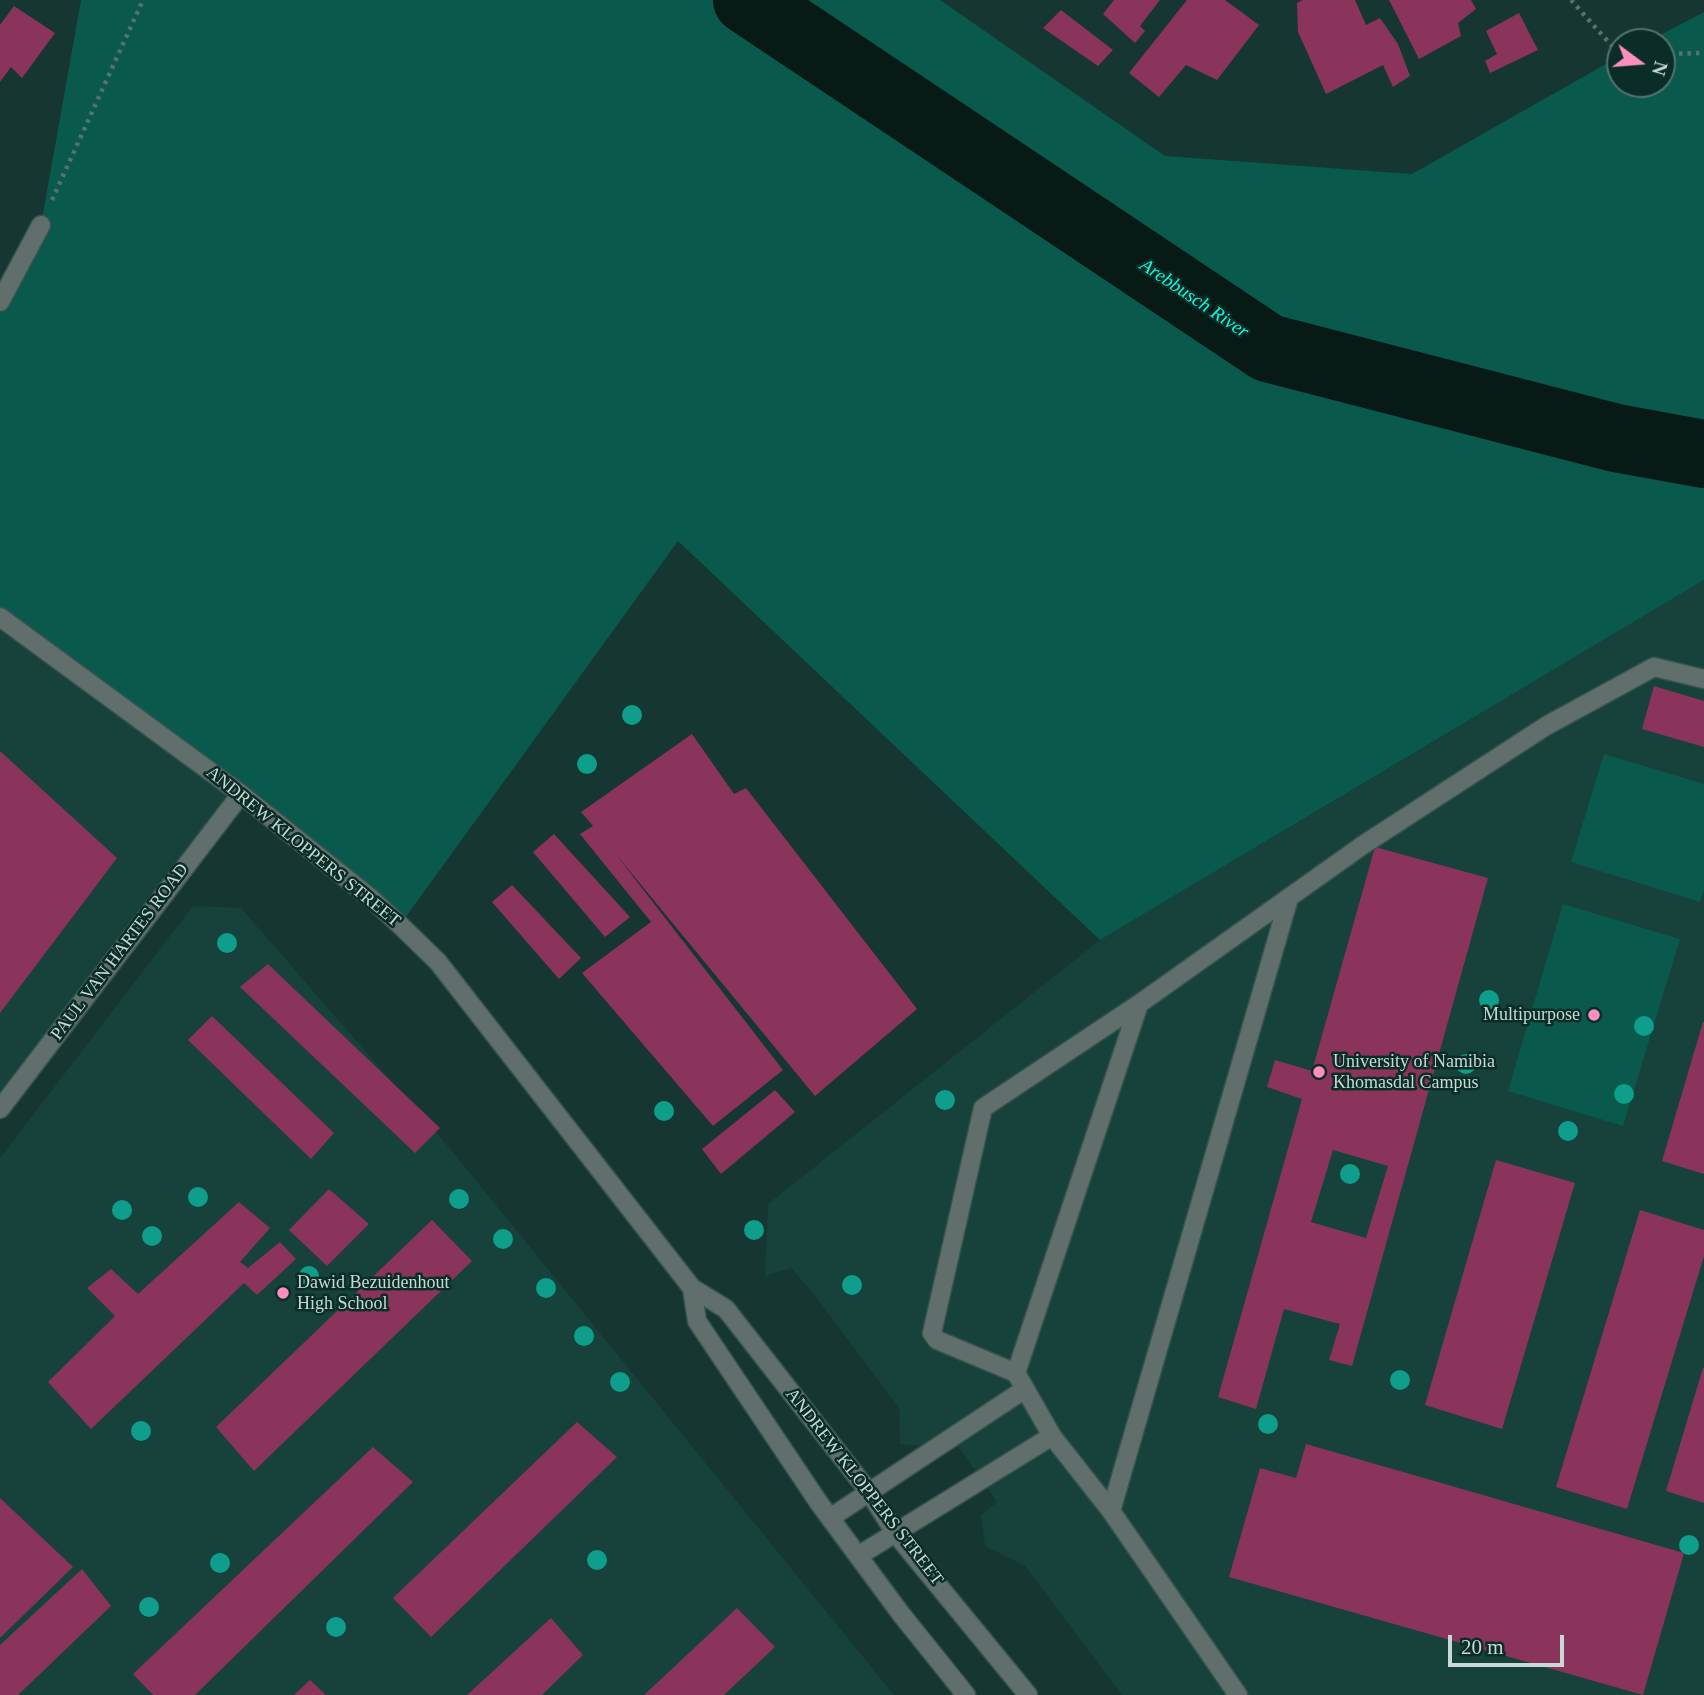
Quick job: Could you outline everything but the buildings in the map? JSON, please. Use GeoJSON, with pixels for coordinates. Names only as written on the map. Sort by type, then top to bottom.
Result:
{"type":"FeatureCollection","features":[{"type":"Feature","properties":{"kind":"street"},"geometry":{"type":"LineString","coordinates":[[0,302],[41,225]]}},
{"type":"Feature","properties":{"kind":"street","name":"ANDREW KLOPPERS STREET"},"geometry":{"type":"LineString","coordinates":[[0,617],[241,794],[372,899],[438,962],[692,1288],[726,1309],[869,1492],[896,1534],[1028,1695]]}},
{"type":"Feature","properties":{"kind":"street"},"geometry":{"type":"LineString","coordinates":[[1238,1695],[1111,1511],[1052,1436],[1016,1373],[937,1340],[932,1334],[983,1108],[1139,1004],[1363,845],[1545,726],[1654,667],[1704,678]]}},
{"type":"Feature","properties":{"kind":"street","name":"PAUL VAN HARTES ROAD"},"geometry":{"type":"LineString","coordinates":[[0,1110],[241,794]]}},
{"type":"Feature","properties":{"kind":"street"},"geometry":{"type":"LineString","coordinates":[[1111,1511],[1289,898]]}},
{"type":"Feature","properties":{"kind":"street"},"geometry":{"type":"LineString","coordinates":[[1016,1373],[1139,1004]]}},
{"type":"Feature","properties":{"kind":"street","name":"ANDREW KLOPPERS STREET"},"geometry":{"type":"LineString","coordinates":[[692,1288],[697,1321],[830,1518],[966,1695]]}},
{"type":"Feature","properties":{"kind":"street"},"geometry":{"type":"LineString","coordinates":[[830,1518],[1025,1389]]}},
{"type":"Feature","properties":{"kind":"street"},"geometry":{"type":"LineString","coordinates":[[858,1556],[1052,1436]]}},
{"type":"Feature","properties":{"kind":"path"},"geometry":{"type":"LineString","coordinates":[[41,225],[143,0]]}},
{"type":"Feature","properties":{"kind":"path"},"geometry":{"type":"LineString","coordinates":[[1571,0],[1606,39]]}},
{"type":"Feature","properties":{"kind":"path"},"geometry":{"type":"LineString","coordinates":[[1676,54],[1704,53]]}},
{"type":"Feature","properties":{"kind":"shaded area","name":"University of Namibia Khomasdal Campus"},"geometry":{"type":"Polygon","coordinates":[[[1704,580],[1704,1695],[1122,1695],[1025,1566],[985,1546],[981,1515],[997,1502],[960,1449],[945,1433],[933,1447],[900,1444],[899,1408],[810,1289],[791,1268],[765,1276],[768,1204],[1100,940],[1704,580]]]}},
{"type":"Feature","properties":{"kind":"shaded area"},"geometry":{"type":"Polygon","coordinates":[[[0,612],[241,794],[0,1109],[0,612]]]}},
{"type":"Feature","properties":{"kind":"shaded area","name":"Dawid Bezuidenhout High School"},"geometry":{"type":"Polygon","coordinates":[[[193,906],[241,908],[452,1151],[894,1695],[0,1695],[0,1158],[193,906]]]}},
{"type":"Feature","properties":{"kind":"green space"},"geometry":{"type":"Polygon","coordinates":[[[81,0],[940,0],[1165,156],[1412,174],[1606,64],[1606,98],[1676,98],[1676,28],[1674,28],[1704,12],[1704,580],[1100,940],[678,541],[400,925],[0,612],[0,302],[41,225],[81,0]]]}},
{"type":"Feature","properties":{"kind":"green space"},"geometry":{"type":"Polygon","coordinates":[[[1604,754],[1704,784],[1704,889],[1700,902],[1571,862],[1604,754]]]}},
{"type":"Feature","properties":{"kind":"green space","name":"Multipurpose"},"geometry":{"type":"Polygon","coordinates":[[[1563,904],[1680,939],[1623,1126],[1508,1091],[1563,904]]]}},
{"type":"Feature","properties":{"kind":"waterway","name":"Arebbusch River"},"geometry":{"type":"LineString","coordinates":[[747,0],[1268,348],[1616,438],[1704,454]]}},
{"type":"Feature","properties":{"kind":"place","name":"Multipurpose"},"geometry":{"type":"Point","coordinates":[1594,1015]}},
{"type":"Feature","properties":{"kind":"place","name":"University of Namibia Khomasdal Campus"},"geometry":{"type":"Point","coordinates":[1319,1072]}},
{"type":"Feature","properties":{"kind":"place","name":"Dawid Bezuidenhout High School"},"geometry":{"type":"Point","coordinates":[283,1293]}}]}
